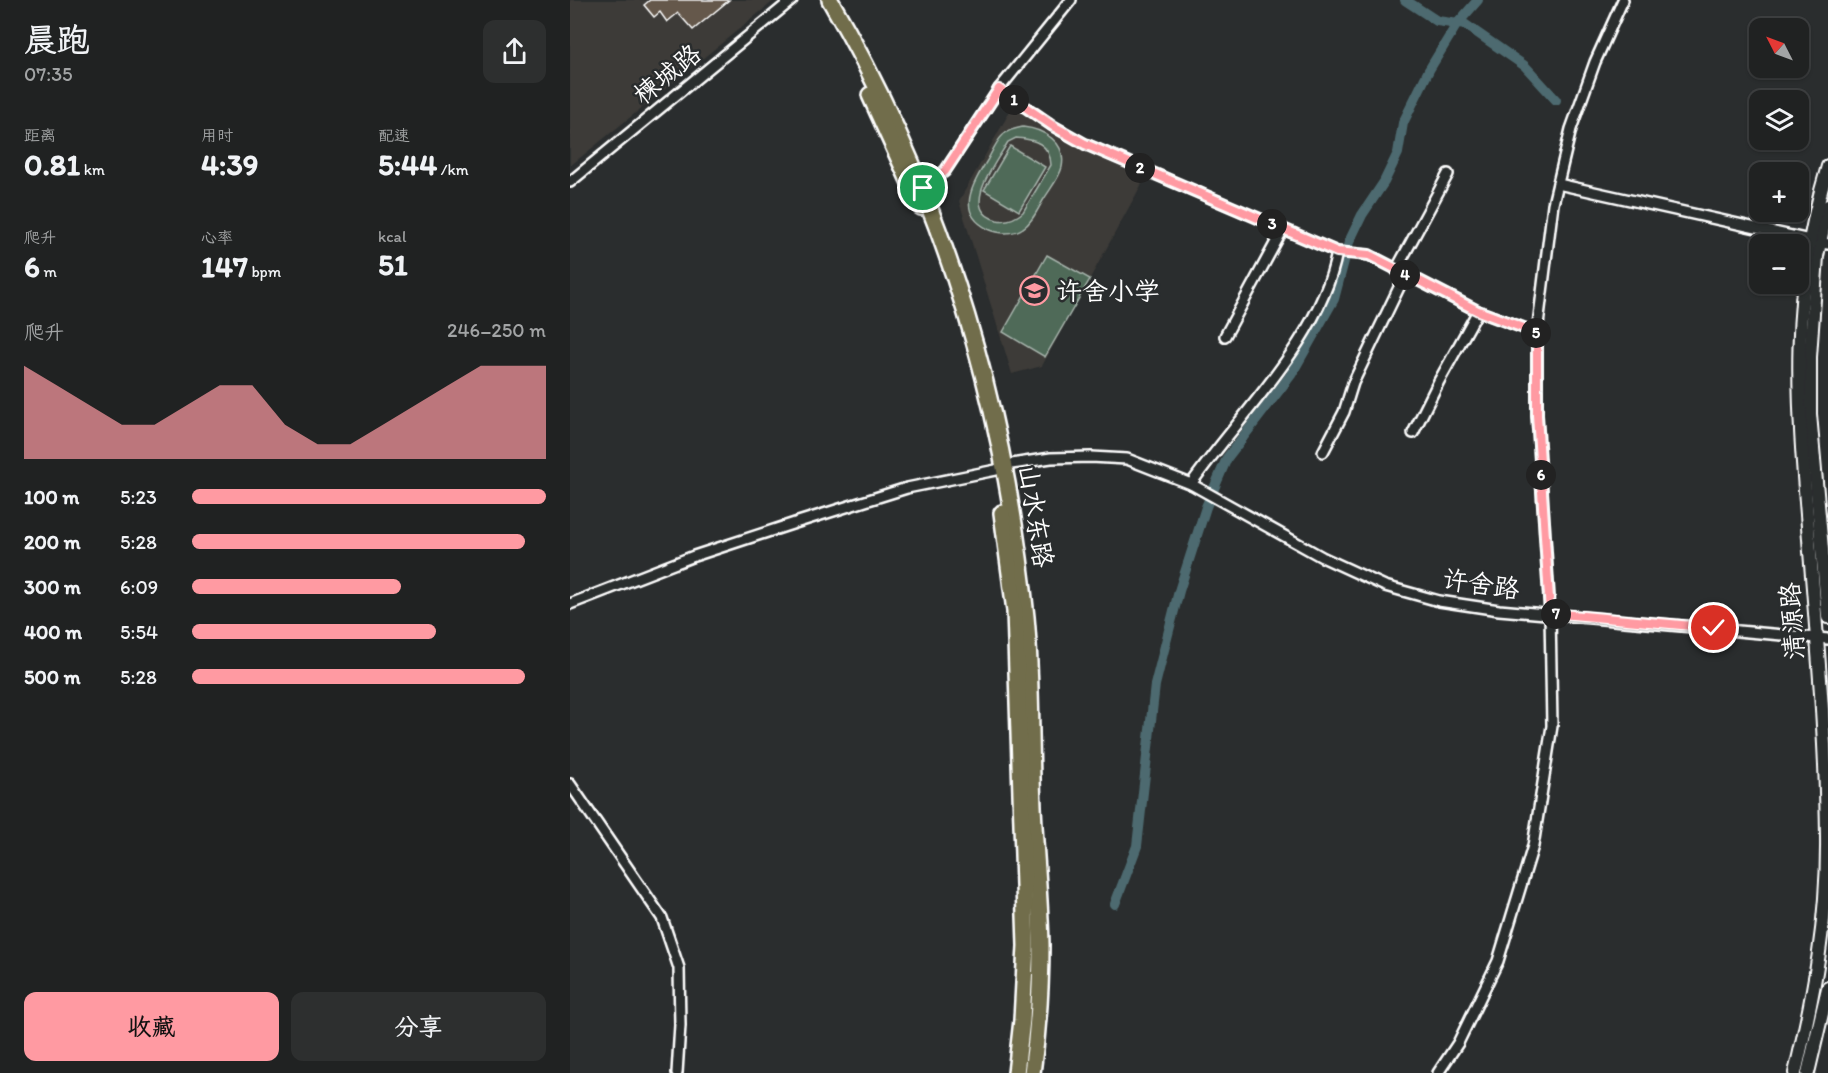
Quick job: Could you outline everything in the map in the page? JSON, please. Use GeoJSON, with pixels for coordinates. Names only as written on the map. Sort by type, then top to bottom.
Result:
{"type":"FeatureCollection","features":[{"type":"Feature","properties":{"kind":"highway","name":"山水东路"},"geometry":{"type":"LineString","coordinates":[[820,0],[918,189]]}},
{"type":"Feature","properties":{"kind":"highway","name":"山水东路"},"geometry":{"type":"LineString","coordinates":[[830,0],[886,104],[918,189],[961,323],[1000,467],[1019,555],[1026,621],[1039,901],[1040,981],[1032,1073]]}},
{"type":"Feature","properties":{"kind":"highway","name":"山水东路"},"geometry":{"type":"LineString","coordinates":[[1000,467],[1015,611],[1021,753],[1026,946],[1022,1020],[1016,1073]]}},
{"type":"Feature","properties":{"kind":"street","name":"楝城路"},"geometry":{"type":"LineString","coordinates":[[570,182],[792,0]]}},
{"type":"Feature","properties":{"kind":"street"},"geometry":{"type":"LineString","coordinates":[[918,189],[945,171],[999,89],[1071,0]]}},
{"type":"Feature","properties":{"kind":"street"},"geometry":{"type":"LineString","coordinates":[[1438,1073],[1458,1042],[1498,961],[1533,846],[1552,726],[1550,613],[1537,415],[1537,333],[1553,204],[1571,129],[1595,62],[1623,0]]}},
{"type":"Feature","properties":{"kind":"street"},"geometry":{"type":"LineString","coordinates":[[999,89],[1053,126],[1085,144],[1337,252],[1367,255],[1478,311],[1537,333]]}},
{"type":"Feature","properties":{"kind":"street","name":"清源路"},"geometry":{"type":"LineString","coordinates":[[1828,166],[1819,242],[1810,357],[1810,414],[1828,616]]}},
{"type":"Feature","properties":{"kind":"street"},"geometry":{"type":"LineString","coordinates":[[1323,452],[1344,412],[1353,383],[1401,273],[1448,174]]}},
{"type":"Feature","properties":{"kind":"street"},"geometry":{"type":"LineString","coordinates":[[1558,184],[1819,242]]}},
{"type":"Feature","properties":{"kind":"street","name":"清源路"},"geometry":{"type":"LineString","coordinates":[[1795,1073],[1820,961],[1827,838],[1822,639],[1798,407],[1798,342],[1802,284],[1819,242],[1828,206]]}},
{"type":"Feature","properties":{"kind":"street"},"geometry":{"type":"LineString","coordinates":[[1225,336],[1283,229]]}},
{"type":"Feature","properties":{"kind":"street"},"geometry":{"type":"LineString","coordinates":[[1193,486],[1217,447],[1273,377],[1306,329],[1332,276],[1337,252]]}},
{"type":"Feature","properties":{"kind":"street"},"geometry":{"type":"LineString","coordinates":[[1413,432],[1478,311]]}},
{"type":"Feature","properties":{"kind":"street","name":"许舍路"},"geometry":{"type":"LineString","coordinates":[[570,604],[694,556],[907,488],[1051,458],[1091,457],[1127,459],[1193,486],[1322,557],[1385,586],[1439,601],[1499,610],[1822,639]]}},
{"type":"Feature","properties":{"kind":"street"},"geometry":{"type":"LineString","coordinates":[[570,784],[662,918],[679,968],[680,1025],[677,1073]]}},
{"type":"Feature","properties":{"kind":"street"},"geometry":{"type":"LineString","coordinates":[[1808,1073],[1828,988]]}},
{"type":"Feature","properties":{"kind":"shaded area"},"geometry":{"type":"Polygon","coordinates":[[[570,0],[775,0],[570,166],[570,0]]]}},
{"type":"Feature","properties":{"kind":"shaded area","name":"许舍小学"},"geometry":{"type":"Polygon","coordinates":[[[1012,108],[1144,180],[1042,366],[1012,374],[959,201],[1012,108]]]}},
{"type":"Feature","properties":{"kind":"green space"},"geometry":{"type":"Polygon","coordinates":[[[1023,127],[1031,128],[1052,138],[1061,150],[1062,167],[1057,179],[1027,225],[1015,232],[997,232],[978,222],[972,214],[969,205],[970,196],[977,177],[998,141],[1006,132],[1023,127]],[[1016,138],[1008,142],[989,172],[980,196],[981,206],[986,215],[997,220],[1011,219],[1023,212],[1051,165],[1048,152],[1044,147],[1035,141],[1016,138]]]}},
{"type":"Feature","properties":{"kind":"green space"},"geometry":{"type":"Polygon","coordinates":[[[1010,146],[1045,167],[1019,211],[984,190],[1010,146]]]}},
{"type":"Feature","properties":{"kind":"green space"},"geometry":{"type":"Polygon","coordinates":[[[1047,255],[1090,279],[1045,357],[1003,332],[1047,255]]]}},
{"type":"Feature","properties":{"kind":"building"},"geometry":{"type":"Polygon","coordinates":[[[650,0],[729,0],[693,30],[678,13],[667,22],[660,12],[654,17],[644,5],[650,0]]]}},
{"type":"Feature","properties":{"kind":"waterway"},"geometry":{"type":"LineString","coordinates":[[1405,0],[1437,21],[1466,25],[1525,66],[1556,100]]}},
{"type":"Feature","properties":{"kind":"waterway"},"geometry":{"type":"LineString","coordinates":[[1115,904],[1137,846],[1155,685],[1179,591],[1206,507],[1227,458],[1291,375],[1334,299],[1349,242],[1398,153],[1403,123],[1429,70],[1457,24],[1478,0]]}},
{"type":"Feature","properties":{"kind":"place","name":"许舍小学"},"geometry":{"type":"Point","coordinates":[1035,291]}},
{"type":"Feature","properties":{"kind":"route"},"geometry":{"type":"LineString","coordinates":[[923,188],[945,171],[999,89],[1053,126],[1085,144],[1337,252],[1369,255],[1478,311],[1537,333],[1537,415],[1550,613],[1714,628]]}}]}
